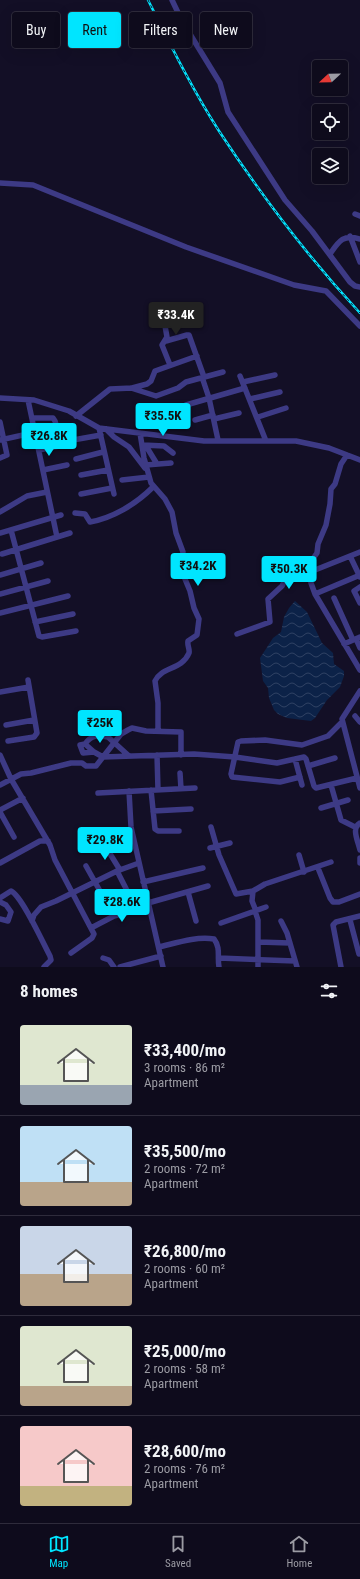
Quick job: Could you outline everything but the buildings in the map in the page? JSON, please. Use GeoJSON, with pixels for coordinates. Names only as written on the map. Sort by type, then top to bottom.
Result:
{"type":"FeatureCollection","features":[{"type":"Feature","properties":{"kind":"street"},"geometry":{"type":"LineString","coordinates":[[172,0],[182,21],[220,83],[228,112],[285,200],[330,254],[352,284],[360,287]]}},
{"type":"Feature","properties":{"kind":"street"},"geometry":{"type":"LineString","coordinates":[[0,183],[33,185],[186,247],[294,285],[326,291],[360,326]]}},
{"type":"Feature","properties":{"kind":"street"},"geometry":{"type":"LineString","coordinates":[[330,254],[341,241],[350,236],[360,239]]}},
{"type":"Feature","properties":{"kind":"street"},"geometry":{"type":"LineString","coordinates":[[350,236],[360,262]]}},
{"type":"Feature","properties":{"kind":"street"},"geometry":{"type":"LineString","coordinates":[[162,309],[167,337],[162,346],[170,365]]}},
{"type":"Feature","properties":{"kind":"street"},"geometry":{"type":"LineString","coordinates":[[166,341],[187,335],[189,336],[209,398],[218,440]]}},
{"type":"Feature","properties":{"kind":"street"},"geometry":{"type":"LineString","coordinates":[[76,416],[110,389],[131,388],[147,384],[151,381],[155,371],[196,356]]}},
{"type":"Feature","properties":{"kind":"street"},"geometry":{"type":"LineString","coordinates":[[131,388],[156,396],[178,388],[186,382],[223,372]]}},
{"type":"Feature","properties":{"kind":"street"},"geometry":{"type":"LineString","coordinates":[[186,405],[275,375]]}},
{"type":"Feature","properties":{"kind":"street"},"geometry":{"type":"LineString","coordinates":[[240,376],[258,417],[266,441]]}},
{"type":"Feature","properties":{"kind":"street"},"geometry":{"type":"LineString","coordinates":[[250,399],[280,392]]}},
{"type":"Feature","properties":{"kind":"street"},"geometry":{"type":"LineString","coordinates":[[0,398],[34,400],[69,411],[99,428],[204,441],[296,441],[329,448],[360,460]]}},
{"type":"Feature","properties":{"kind":"street"},"geometry":{"type":"LineString","coordinates":[[28,400],[57,537]]}},
{"type":"Feature","properties":{"kind":"street"},"geometry":{"type":"LineString","coordinates":[[258,417],[286,408]]}},
{"type":"Feature","properties":{"kind":"street"},"geometry":{"type":"LineString","coordinates":[[195,420],[238,413]]}},
{"type":"Feature","properties":{"kind":"street"},"geometry":{"type":"LineString","coordinates":[[33,418],[53,418],[57,428]]}},
{"type":"Feature","properties":{"kind":"street"},"geometry":{"type":"LineString","coordinates":[[0,422],[2,439],[7,455],[0,458]]}},
{"type":"Feature","properties":{"kind":"street"},"geometry":{"type":"LineString","coordinates":[[2,439],[64,426]]}},
{"type":"Feature","properties":{"kind":"street"},"geometry":{"type":"LineString","coordinates":[[99,428],[103,452],[114,494]]}},
{"type":"Feature","properties":{"kind":"street"},"geometry":{"type":"LineString","coordinates":[[106,429],[114,437],[129,447],[148,474]]}},
{"type":"Feature","properties":{"kind":"street"},"geometry":{"type":"LineString","coordinates":[[140,433],[144,445],[148,474],[153,487],[165,499],[172,512],[183,552],[180,567],[200,621],[197,635],[188,641],[189,652],[184,662],[160,675],[155,681],[158,703],[158,732]]}},
{"type":"Feature","properties":{"kind":"street"},"geometry":{"type":"LineString","coordinates":[[73,440],[101,435]]}},
{"type":"Feature","properties":{"kind":"street"},"geometry":{"type":"LineString","coordinates":[[144,445],[164,446],[173,453]]}},
{"type":"Feature","properties":{"kind":"street"},"geometry":{"type":"LineString","coordinates":[[144,445],[157,464]]}},
{"type":"Feature","properties":{"kind":"street"},"geometry":{"type":"LineString","coordinates":[[39,450],[59,446]]}},
{"type":"Feature","properties":{"kind":"street"},"geometry":{"type":"LineString","coordinates":[[76,458],[103,452]]}},
{"type":"Feature","properties":{"kind":"street"},"geometry":{"type":"LineString","coordinates":[[312,560],[317,553],[318,544],[326,525],[331,489],[335,484],[341,464],[347,455]]}},
{"type":"Feature","properties":{"kind":"street"},"geometry":{"type":"LineString","coordinates":[[146,465],[171,463]]}},
{"type":"Feature","properties":{"kind":"street"},"geometry":{"type":"LineString","coordinates":[[43,470],[67,465]]}},
{"type":"Feature","properties":{"kind":"street"},"geometry":{"type":"LineString","coordinates":[[81,475],[108,470]]}},
{"type":"Feature","properties":{"kind":"street"},"geometry":{"type":"LineString","coordinates":[[122,480],[148,474]]}},
{"type":"Feature","properties":{"kind":"street"},"geometry":{"type":"LineString","coordinates":[[75,513],[85,514],[90,522],[106,518],[137,501],[153,487]]}},
{"type":"Feature","properties":{"kind":"street"},"geometry":{"type":"LineString","coordinates":[[81,494],[112,488]]}},
{"type":"Feature","properties":{"kind":"street"},"geometry":{"type":"LineString","coordinates":[[0,512],[28,496],[47,492]]}},
{"type":"Feature","properties":{"kind":"street"},"geometry":{"type":"LineString","coordinates":[[0,533],[60,515]]}},
{"type":"Feature","properties":{"kind":"street"},"geometry":{"type":"LineString","coordinates":[[11,530],[40,637],[76,631]]}},
{"type":"Feature","properties":{"kind":"street"},"geometry":{"type":"LineString","coordinates":[[2,554],[70,533]]}},
{"type":"Feature","properties":{"kind":"street"},"geometry":{"type":"LineString","coordinates":[[237,634],[270,622],[268,599],[282,586],[289,572],[317,569],[360,552]]}},
{"type":"Feature","properties":{"kind":"street"},"geometry":{"type":"LineString","coordinates":[[315,594],[360,576],[350,556]]}},
{"type":"Feature","properties":{"kind":"street"},"geometry":{"type":"LineString","coordinates":[[0,575],[41,563]]}},
{"type":"Feature","properties":{"kind":"street"},"geometry":{"type":"LineString","coordinates":[[309,569],[311,583],[315,594],[360,670]]}},
{"type":"Feature","properties":{"kind":"street"},"geometry":{"type":"LineString","coordinates":[[0,594],[48,581]]}},
{"type":"Feature","properties":{"kind":"street"},"geometry":{"type":"LineString","coordinates":[[360,587],[354,591],[360,603]]}},
{"type":"Feature","properties":{"kind":"street"},"geometry":{"type":"LineString","coordinates":[[0,613],[68,596]]}},
{"type":"Feature","properties":{"kind":"street"},"geometry":{"type":"LineString","coordinates":[[334,598],[360,648]]}},
{"type":"Feature","properties":{"kind":"street"},"geometry":{"type":"LineString","coordinates":[[35,622],[73,614]]}},
{"type":"Feature","properties":{"kind":"street"},"geometry":{"type":"LineString","coordinates":[[344,644],[356,638]]}},
{"type":"Feature","properties":{"kind":"street"},"geometry":{"type":"LineString","coordinates":[[8,741],[35,736],[36,734],[28,680]]}},
{"type":"Feature","properties":{"kind":"street"},"geometry":{"type":"LineString","coordinates":[[0,692],[29,687]]}},
{"type":"Feature","properties":{"kind":"street"},"geometry":{"type":"LineString","coordinates":[[360,691],[342,717],[342,722],[360,788]]}},
{"type":"Feature","properties":{"kind":"street"},"geometry":{"type":"LineString","coordinates":[[355,716],[360,722]]}},
{"type":"Feature","properties":{"kind":"street"},"geometry":{"type":"LineString","coordinates":[[6,725],[34,720]]}},
{"type":"Feature","properties":{"kind":"street"},"geometry":{"type":"LineString","coordinates":[[300,777],[277,782],[232,777],[231,774],[238,742],[240,740],[264,740],[302,745],[328,736],[342,722]]}},
{"type":"Feature","properties":{"kind":"street"},"geometry":{"type":"LineString","coordinates":[[0,785],[20,774],[31,773],[70,763],[82,762],[86,766],[96,766],[121,734],[132,728],[158,732],[181,732],[181,755]]}},
{"type":"Feature","properties":{"kind":"street"},"geometry":{"type":"LineString","coordinates":[[128,756],[108,737],[101,735],[89,738],[85,744],[80,745],[83,753],[94,752],[103,757],[181,755],[235,757],[277,763],[305,758],[315,787],[331,785],[357,778]]}},
{"type":"Feature","properties":{"kind":"street"},"geometry":{"type":"LineString","coordinates":[[0,755],[11,779],[48,841],[55,860],[94,934],[92,938],[71,953]]}},
{"type":"Feature","properties":{"kind":"street"},"geometry":{"type":"LineString","coordinates":[[157,755],[158,790]]}},
{"type":"Feature","properties":{"kind":"street"},"geometry":{"type":"LineString","coordinates":[[308,766],[335,758]]}},
{"type":"Feature","properties":{"kind":"street"},"geometry":{"type":"LineString","coordinates":[[295,759],[302,785]]}},
{"type":"Feature","properties":{"kind":"street"},"geometry":{"type":"LineString","coordinates":[[180,773],[181,789]]}},
{"type":"Feature","properties":{"kind":"street"},"geometry":{"type":"LineString","coordinates":[[331,785],[341,820],[358,825],[360,850]]}},
{"type":"Feature","properties":{"kind":"street"},"geometry":{"type":"LineString","coordinates":[[98,793],[195,788]]}},
{"type":"Feature","properties":{"kind":"street"},"geometry":{"type":"LineString","coordinates":[[151,790],[154,828],[156,831],[179,831]]}},
{"type":"Feature","properties":{"kind":"street"},"geometry":{"type":"LineString","coordinates":[[129,791],[130,824],[163,967]]}},
{"type":"Feature","properties":{"kind":"street"},"geometry":{"type":"LineString","coordinates":[[14,837],[1,814],[22,798]]}},
{"type":"Feature","properties":{"kind":"street"},"geometry":{"type":"LineString","coordinates":[[321,808],[348,800]]}},
{"type":"Feature","properties":{"kind":"street"},"geometry":{"type":"LineString","coordinates":[[153,811],[191,809]]}},
{"type":"Feature","properties":{"kind":"street"},"geometry":{"type":"LineString","coordinates":[[0,828],[7,825]]}},
{"type":"Feature","properties":{"kind":"street"},"geometry":{"type":"LineString","coordinates":[[211,827],[216,847],[236,894],[253,891],[265,884],[318,868],[332,862]]}},
{"type":"Feature","properties":{"kind":"street"},"geometry":{"type":"LineString","coordinates":[[0,863],[40,841],[48,841]]}},
{"type":"Feature","properties":{"kind":"street"},"geometry":{"type":"LineString","coordinates":[[210,848],[230,843]]}},
{"type":"Feature","properties":{"kind":"street"},"geometry":{"type":"LineString","coordinates":[[104,844],[137,910]]}},
{"type":"Feature","properties":{"kind":"street"},"geometry":{"type":"LineString","coordinates":[[299,855],[304,872]]}},
{"type":"Feature","properties":{"kind":"street"},"geometry":{"type":"LineString","coordinates":[[360,858],[360,863]]}},
{"type":"Feature","properties":{"kind":"street"},"geometry":{"type":"LineString","coordinates":[[32,921],[34,915],[41,907],[73,893],[118,870],[139,863]]}},
{"type":"Feature","properties":{"kind":"street"},"geometry":{"type":"LineString","coordinates":[[86,866],[114,916]]}},
{"type":"Feature","properties":{"kind":"street"},"geometry":{"type":"LineString","coordinates":[[143,882],[203,868]]}},
{"type":"Feature","properties":{"kind":"street"},"geometry":{"type":"LineString","coordinates":[[318,868],[333,902],[338,902],[360,894]]}},
{"type":"Feature","properties":{"kind":"street"},"geometry":{"type":"LineString","coordinates":[[91,928],[114,916],[137,910],[148,905],[208,886]]}},
{"type":"Feature","properties":{"kind":"street"},"geometry":{"type":"LineString","coordinates":[[0,898],[11,891],[16,894],[50,956],[50,960],[44,967]]}},
{"type":"Feature","properties":{"kind":"street"},"geometry":{"type":"LineString","coordinates":[[253,891],[252,902],[258,920],[258,967]]}},
{"type":"Feature","properties":{"kind":"street"},"geometry":{"type":"LineString","coordinates":[[188,892],[196,921]]}},
{"type":"Feature","properties":{"kind":"street"},"geometry":{"type":"LineString","coordinates":[[0,902],[6,905],[11,912],[8,921],[0,918]]}},
{"type":"Feature","properties":{"kind":"street"},"geometry":{"type":"LineString","coordinates":[[221,923],[266,907]]}},
{"type":"Feature","properties":{"kind":"street"},"geometry":{"type":"LineString","coordinates":[[341,967],[333,925],[336,922],[350,920],[360,916]]}},
{"type":"Feature","properties":{"kind":"street"},"geometry":{"type":"LineString","coordinates":[[350,920],[359,954]]}},
{"type":"Feature","properties":{"kind":"street"},"geometry":{"type":"LineString","coordinates":[[219,958],[296,964],[287,933],[281,921]]}},
{"type":"Feature","properties":{"kind":"street"},"geometry":{"type":"LineString","coordinates":[[159,947],[206,937],[214,939],[218,944],[220,953],[219,967]]}},
{"type":"Feature","properties":{"kind":"street"},"geometry":{"type":"LineString","coordinates":[[258,942],[290,942]]}},
{"type":"Feature","properties":{"kind":"street"},"geometry":{"type":"LineString","coordinates":[[120,967],[161,956]]}},
{"type":"Feature","properties":{"kind":"street"},"geometry":{"type":"LineString","coordinates":[[103,958],[109,960],[114,967]]}},
{"type":"Feature","properties":{"kind":"water"},"geometry":{"type":"Polygon","coordinates":[[[295,601],[307,612],[322,643],[333,653],[334,664],[344,671],[344,676],[340,687],[327,700],[315,718],[311,721],[287,718],[278,714],[274,710],[269,698],[268,688],[263,681],[260,658],[273,638],[281,632],[284,617],[295,601]]]}},
{"type":"Feature","properties":{"kind":"railway"},"geometry":{"type":"LineString","coordinates":[[148,0],[200,99],[235,155],[268,202],[304,248],[360,313]]}}]}
